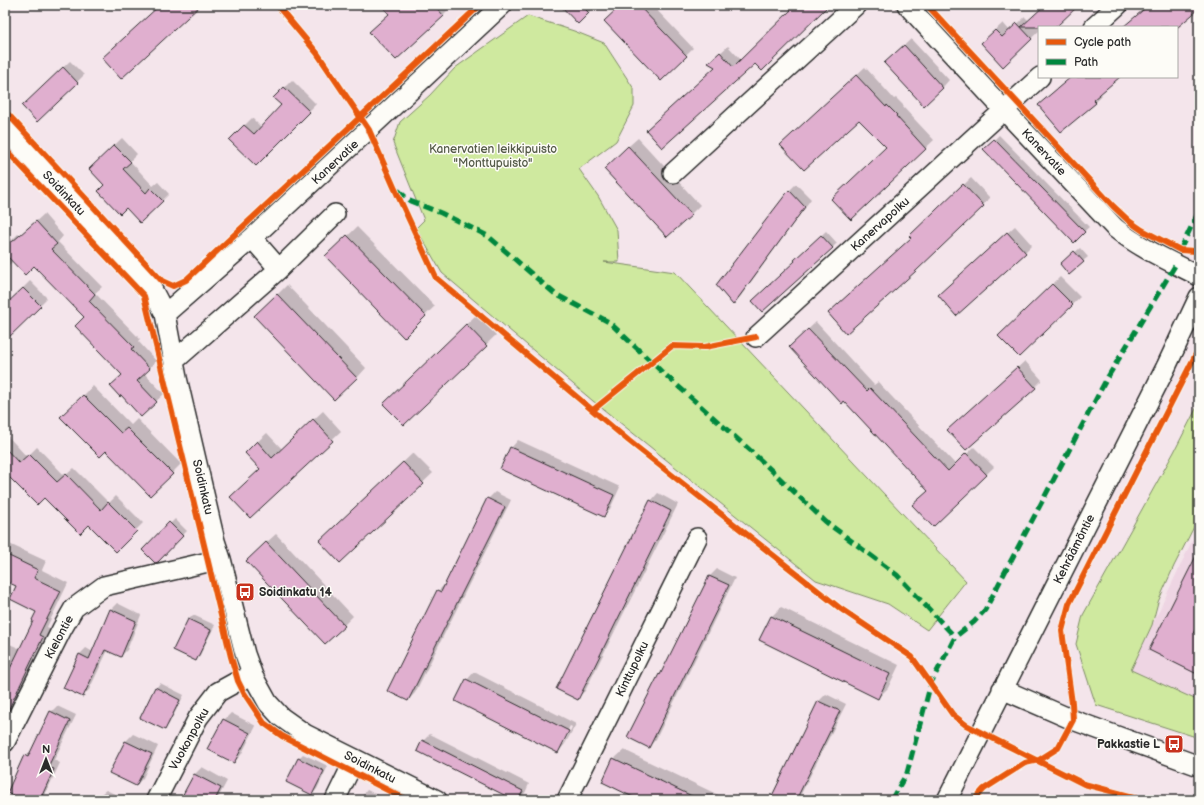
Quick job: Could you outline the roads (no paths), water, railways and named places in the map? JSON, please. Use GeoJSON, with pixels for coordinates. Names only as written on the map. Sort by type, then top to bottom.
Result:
{"type":"FeatureCollection","features":[{"type":"Feature","properties":{"kind":"street","name":"Kanervatie"},"geometry":{"type":"LineString","coordinates":[[165,314],[252,238],[502,5]]}},
{"type":"Feature","properties":{"kind":"street"},"geometry":{"type":"LineString","coordinates":[[672,173],[856,5]]}},
{"type":"Feature","properties":{"kind":"street","name":"Kanervatie"},"geometry":{"type":"LineString","coordinates":[[907,5],[1115,228],[1127,238],[1146,249],[1199,276]]}},
{"type":"Feature","properties":{"kind":"street"},"geometry":{"type":"LineString","coordinates":[[1095,26],[1118,5]]}},
{"type":"Feature","properties":{"kind":"street","name":"Kanervapolku"},"geometry":{"type":"LineString","coordinates":[[756,337],[1039,78]]}},
{"type":"Feature","properties":{"kind":"street","name":"Soidinkatu"},"geometry":{"type":"LineString","coordinates":[[5,129],[152,289],[165,314],[174,361],[215,541],[245,654],[253,676],[268,703],[281,717],[305,734],[437,800]]}},
{"type":"Feature","properties":{"kind":"street"},"geometry":{"type":"LineString","coordinates":[[174,361],[278,269],[335,214]]}},
{"type":"Feature","properties":{"kind":"street"},"geometry":{"type":"LineString","coordinates":[[252,238],[278,269]]}},
{"type":"Feature","properties":{"kind":"street","name":"Kehräämöntie"},"geometry":{"type":"LineString","coordinates":[[947,800],[1162,374],[1199,297]]}},
{"type":"Feature","properties":{"kind":"street","name":"Kinttupolku"},"geometry":{"type":"LineString","coordinates":[[567,800],[696,538]]}},
{"type":"Feature","properties":{"kind":"street","name":"Kielontie"},"geometry":{"type":"LineString","coordinates":[[5,742],[74,608],[104,586],[221,559]]}},
{"type":"Feature","properties":{"kind":"street","name":"Vuokonpolku"},"geometry":{"type":"LineString","coordinates":[[156,800],[198,718],[218,692],[238,681],[253,676]]}},
{"type":"Feature","properties":{"kind":"street"},"geometry":{"type":"LineString","coordinates":[[1002,689],[1073,720],[1199,766]]}},
{"type":"Feature","properties":{"kind":"street"},"geometry":{"type":"LineString","coordinates":[[335,800],[355,759]]}},
{"type":"Feature","properties":{"kind":"place","name":"Soidinkatu 14"},"geometry":{"type":"Point","coordinates":[245,592]}},
{"type":"Feature","properties":{"kind":"place","name":"Pakkastie L"},"geometry":{"type":"Point","coordinates":[1174,744]}},
{"type":"Feature","properties":{"kind":"park label","name":"Kanervatien leikkipuisto \"Monttupuisto\""},"geometry":{"type":"Point","coordinates":[493,156]}}]}
